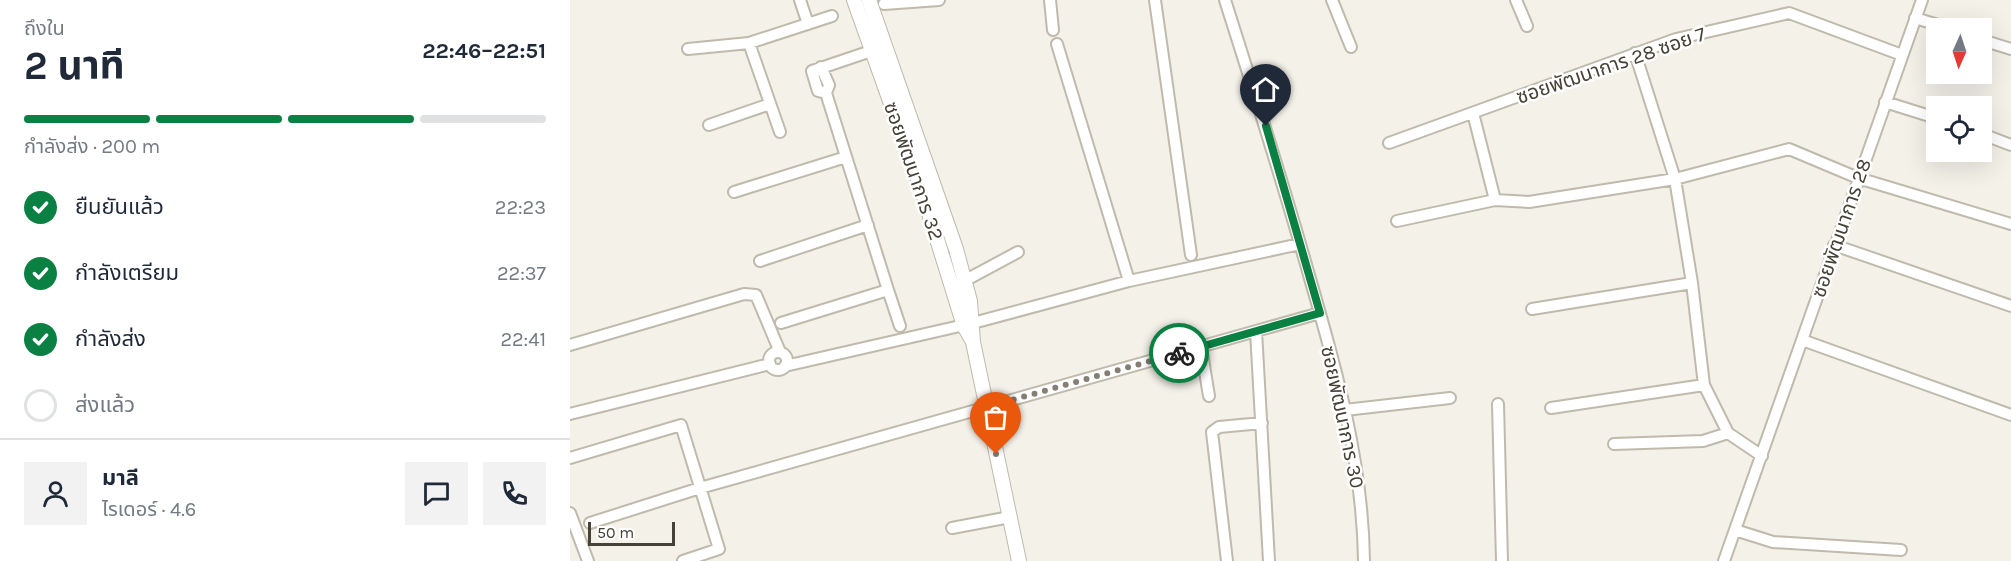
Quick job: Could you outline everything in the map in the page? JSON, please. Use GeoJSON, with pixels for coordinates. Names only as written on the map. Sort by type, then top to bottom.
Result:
{"type":"FeatureCollection","features":[{"type":"Feature","properties":{"kind":"street"},"geometry":{"type":"LineString","coordinates":[[800,0],[808,24]]}},
{"type":"Feature","properties":{"kind":"street","name":"ซอยพัฒนาการ 32"},"geometry":{"type":"LineString","coordinates":[[854,0],[878,49],[964,281],[969,324]]}},
{"type":"Feature","properties":{"kind":"street","name":"ซอยพัฒนาการ 32"},"geometry":{"type":"LineString","coordinates":[[869,0],[878,49]]}},
{"type":"Feature","properties":{"kind":"street"},"geometry":{"type":"LineString","coordinates":[[884,4],[939,0]]}},
{"type":"Feature","properties":{"kind":"street"},"geometry":{"type":"LineString","coordinates":[[1050,0],[1053,30]]}},
{"type":"Feature","properties":{"kind":"street"},"geometry":{"type":"LineString","coordinates":[[1155,0],[1191,255]]}},
{"type":"Feature","properties":{"kind":"street","name":"ซอยพัฒนาการ 30"},"geometry":{"type":"LineString","coordinates":[[1225,0],[1286,190],[1345,410],[1358,477],[1364,561]]}},
{"type":"Feature","properties":{"kind":"street"},"geometry":{"type":"LineString","coordinates":[[1332,0],[1351,47]]}},
{"type":"Feature","properties":{"kind":"street"},"geometry":{"type":"LineString","coordinates":[[1516,0],[1527,26]]}},
{"type":"Feature","properties":{"kind":"street","name":"ซอยพัฒนาการ 28"},"geometry":{"type":"LineString","coordinates":[[1724,561],[1922,0]]}},
{"type":"Feature","properties":{"kind":"street","name":"ซอยพัฒนาการ 28 ซอย 7"},"geometry":{"type":"LineString","coordinates":[[1389,143],[1676,39],[1793,12],[1902,55]]}},
{"type":"Feature","properties":{"kind":"street"},"geometry":{"type":"LineString","coordinates":[[688,49],[749,43],[832,16]]}},
{"type":"Feature","properties":{"kind":"street"},"geometry":{"type":"LineString","coordinates":[[1915,18],[1926,21]]}},
{"type":"Feature","properties":{"kind":"street"},"geometry":{"type":"LineString","coordinates":[[749,43],[780,132]]}},
{"type":"Feature","properties":{"kind":"street"},"geometry":{"type":"LineString","coordinates":[[1992,43],[2011,49]]}},
{"type":"Feature","properties":{"kind":"street"},"geometry":{"type":"LineString","coordinates":[[1057,44],[1129,281]]}},
{"type":"Feature","properties":{"kind":"street"},"geometry":{"type":"LineString","coordinates":[[878,49],[821,68],[829,85],[826,93],[900,326]]}},
{"type":"Feature","properties":{"kind":"street"},"geometry":{"type":"LineString","coordinates":[[1635,53],[1675,179],[1692,283],[1704,385],[1728,433],[1762,456]]}},
{"type":"Feature","properties":{"kind":"street"},"geometry":{"type":"LineString","coordinates":[[1885,102],[1926,115]]}},
{"type":"Feature","properties":{"kind":"street"},"geometry":{"type":"LineString","coordinates":[[709,125],[770,104]]}},
{"type":"Feature","properties":{"kind":"street"},"geometry":{"type":"LineString","coordinates":[[1473,113],[1495,200]]}},
{"type":"Feature","properties":{"kind":"street"},"geometry":{"type":"LineString","coordinates":[[1992,138],[2011,145]]}},
{"type":"Feature","properties":{"kind":"street"},"geometry":{"type":"LineString","coordinates":[[1397,221],[1495,200],[1529,202],[1675,179],[1789,149],[1858,178],[2011,225]]}},
{"type":"Feature","properties":{"kind":"street"},"geometry":{"type":"LineString","coordinates":[[734,192],[846,157]]}},
{"type":"Feature","properties":{"kind":"street","name":"ซอยพัฒนาการ 32"},"geometry":{"type":"LineString","coordinates":[[930,192],[969,324],[1018,561]]}},
{"type":"Feature","properties":{"kind":"street"},"geometry":{"type":"LineString","coordinates":[[760,261],[868,225]]}},
{"type":"Feature","properties":{"kind":"street"},"geometry":{"type":"LineString","coordinates":[[570,414],[770,364],[777,369],[969,324],[1129,281],[1300,244]]}},
{"type":"Feature","properties":{"kind":"street"},"geometry":{"type":"LineString","coordinates":[[1834,245],[2011,306]]}},
{"type":"Feature","properties":{"kind":"street"},"geometry":{"type":"LineString","coordinates":[[964,281],[1018,252]]}},
{"type":"Feature","properties":{"kind":"street"},"geometry":{"type":"LineString","coordinates":[[1532,309],[1692,283]]}},
{"type":"Feature","properties":{"kind":"street"},"geometry":{"type":"LineString","coordinates":[[781,323],[888,290]]}},
{"type":"Feature","properties":{"kind":"street"},"geometry":{"type":"LineString","coordinates":[[570,345],[744,294],[751,294],[759,301],[780,352],[787,358],[785,366]]}},
{"type":"Feature","properties":{"kind":"street"},"geometry":{"type":"LineString","coordinates":[[590,523],[700,488],[1320,313]]}},
{"type":"Feature","properties":{"kind":"street"},"geometry":{"type":"LineString","coordinates":[[1257,332],[1269,561]]}},
{"type":"Feature","properties":{"kind":"street"},"geometry":{"type":"LineString","coordinates":[[1802,340],[2011,415]]}},
{"type":"Feature","properties":{"kind":"street"},"geometry":{"type":"LineString","coordinates":[[1201,347],[1209,396]]}},
{"type":"Feature","properties":{"kind":"street"},"geometry":{"type":"LineString","coordinates":[[770,364],[772,355],[780,352]]}},
{"type":"Feature","properties":{"kind":"street"},"geometry":{"type":"LineString","coordinates":[[1551,408],[1704,385]]}},
{"type":"Feature","properties":{"kind":"street"},"geometry":{"type":"LineString","coordinates":[[1345,410],[1450,398]]}},
{"type":"Feature","properties":{"kind":"street"},"geometry":{"type":"LineString","coordinates":[[1498,404],[1502,561]]}},
{"type":"Feature","properties":{"kind":"street"},"geometry":{"type":"LineString","coordinates":[[1227,561],[1212,432],[1219,427],[1262,423]]}},
{"type":"Feature","properties":{"kind":"street"},"geometry":{"type":"LineString","coordinates":[[570,458],[681,425],[719,549],[683,561]]}},
{"type":"Feature","properties":{"kind":"street"},"geometry":{"type":"LineString","coordinates":[[1614,444],[1703,441],[1728,433]]}},
{"type":"Feature","properties":{"kind":"street"},"geometry":{"type":"LineString","coordinates":[[570,513],[573,531],[588,561]]}},
{"type":"Feature","properties":{"kind":"street"},"geometry":{"type":"LineString","coordinates":[[952,528],[1010,517]]}},
{"type":"Feature","properties":{"kind":"street"},"geometry":{"type":"LineString","coordinates":[[1735,530],[1773,542],[1900,550]]}},
{"type":"Feature","properties":{"kind":"way so far"},"geometry":{"type":"LineString","coordinates":[[996,454],[987,407],[1179,353]]}},
{"type":"Feature","properties":{"kind":"route"},"geometry":{"type":"LineString","coordinates":[[1179,353],[1320,313],[1266,126]]}}]}
